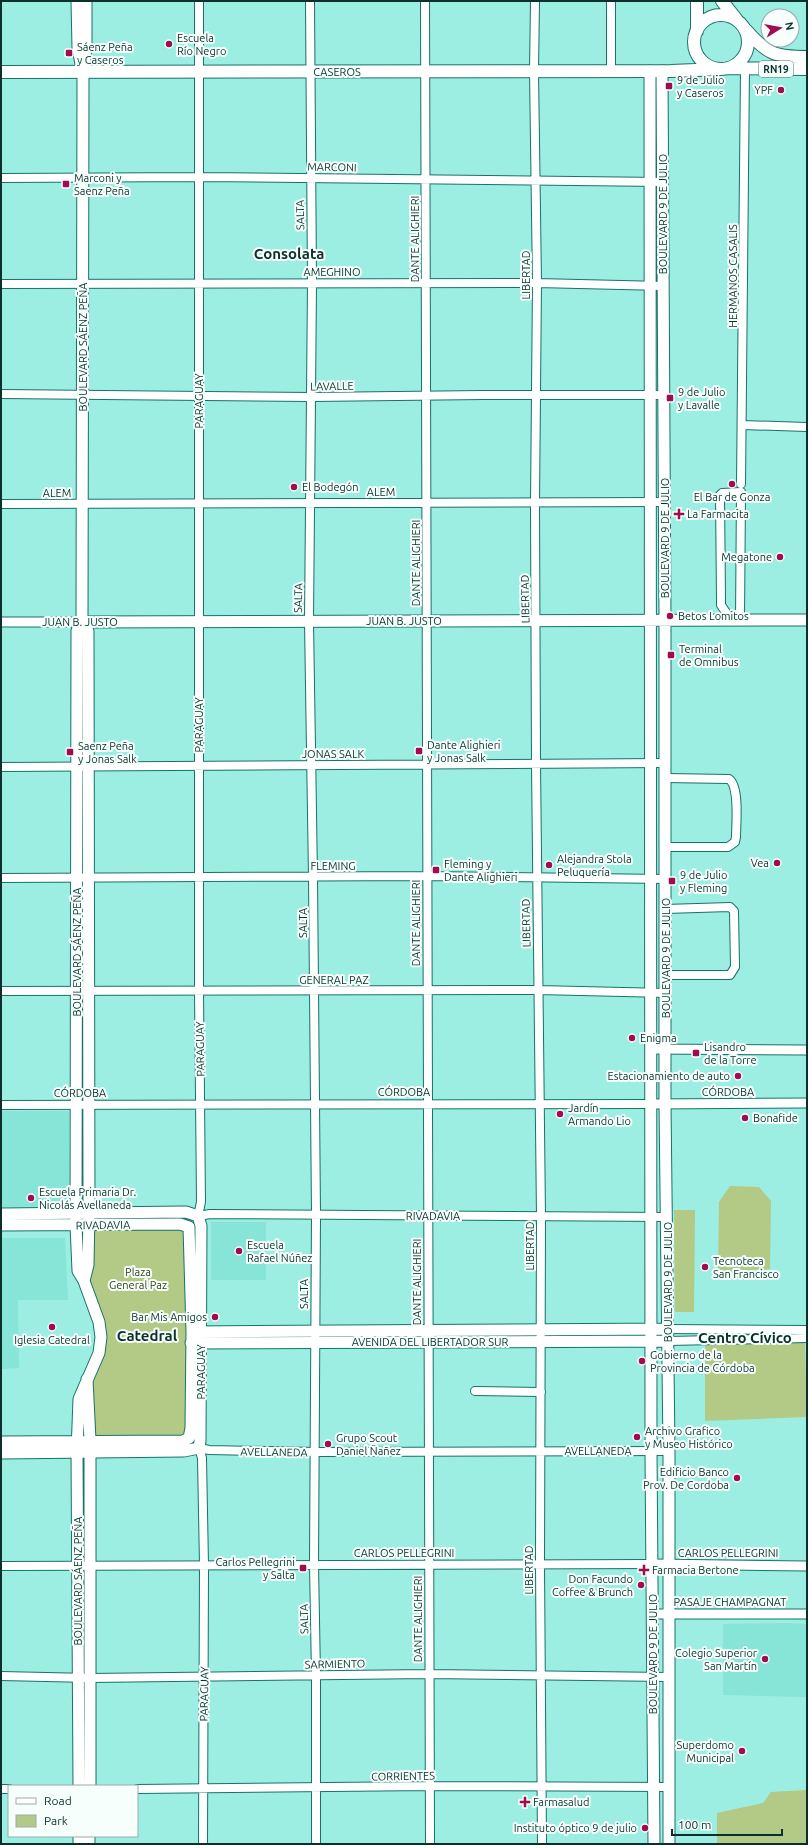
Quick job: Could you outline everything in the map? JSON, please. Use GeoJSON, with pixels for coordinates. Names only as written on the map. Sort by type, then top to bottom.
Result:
{"type":"FeatureCollection","features":[{"type":"Feature","properties":{"kind":"main road","name":"BOULEVARD SÁENZ PEÑA"},"geometry":{"type":"LineString","coordinates":[[78,1],[78,48],[83,72]]}},
{"type":"Feature","properties":{"kind":"main road","name":"BOULEVARD SÁENZ PEÑA"},"geometry":{"type":"LineString","coordinates":[[86,1],[86,48],[83,72],[82,178],[82,622],[77,631],[82,767],[83,991],[77,1105],[76,1225],[78,1271],[84,1281],[99,1322],[101,1337],[99,1353],[79,1398],[78,1566],[90,1785]]}},
{"type":"Feature","properties":{"kind":"main road"},"geometry":{"type":"LineString","coordinates":[[696,50],[695,38],[697,30],[697,1]]}},
{"type":"Feature","properties":{"kind":"main road","name":"RN19"},"geometry":{"type":"LineString","coordinates":[[722,1],[740,24],[765,50],[787,57],[807,57]]}},
{"type":"Feature","properties":{"kind":"main road","name":"RN19"},"geometry":{"type":"LineString","coordinates":[[697,30],[704,21],[716,16],[728,16],[740,24],[747,37],[746,50],[743,57],[737,64],[723,68]]}},
{"type":"Feature","properties":{"kind":"main road","name":"CASEROS"},"geometry":{"type":"LineString","coordinates":[[662,71],[686,66],[691,62],[696,50]]}},
{"type":"Feature","properties":{"kind":"main road","name":"RN19"},"geometry":{"type":"LineString","coordinates":[[696,50],[705,63],[723,68],[807,69]]}},
{"type":"Feature","properties":{"kind":"main road"},"geometry":{"type":"LineString","coordinates":[[787,57],[807,61]]}},
{"type":"Feature","properties":{"kind":"main road","name":"CASEROS"},"geometry":{"type":"LineString","coordinates":[[1,72],[534,72],[662,71],[723,68]]}},
{"type":"Feature","properties":{"kind":"main road"},"geometry":{"type":"LineString","coordinates":[[794,69],[807,73]]}},
{"type":"Feature","properties":{"kind":"main road","name":"BOULEVARD 9 DE JULIO"},"geometry":{"type":"LineString","coordinates":[[662,71],[666,620],[665,1104],[669,1451],[669,1844]]}},
{"type":"Feature","properties":{"kind":"main road","name":"BOULEVARD 9 DE JULIO"},"geometry":{"type":"LineString","coordinates":[[654,1844],[651,1451],[652,1104],[650,992],[649,182],[662,71]]}},
{"type":"Feature","properties":{"kind":"main road","name":"JUAN B. JUSTO"},"geometry":{"type":"LineString","coordinates":[[82,622],[807,620]]}},
{"type":"Feature","properties":{"kind":"main road","name":"BOULEVARD SÁENZ PEÑA"},"geometry":{"type":"LineString","coordinates":[[83,991],[89,1105],[88,1265],[84,1281]]}},
{"type":"Feature","properties":{"kind":"main road","name":"RIVADAVIA"},"geometry":{"type":"LineString","coordinates":[[1,1214],[186,1212],[198,1216]]}},
{"type":"Feature","properties":{"kind":"main road"},"geometry":{"type":"LineString","coordinates":[[189,1227],[198,1216]]}},
{"type":"Feature","properties":{"kind":"main road","name":"PARAGUAY"},"geometry":{"type":"LineString","coordinates":[[198,1216],[201,1226],[191,1428],[189,1438],[198,1448]]}},
{"type":"Feature","properties":{"kind":"main road","name":"RIVADAVIA"},"geometry":{"type":"LineString","coordinates":[[1,1225],[180,1224],[189,1227]]}},
{"type":"Feature","properties":{"kind":"main road","name":"PARAGUAY"},"geometry":{"type":"LineString","coordinates":[[189,1227],[196,1338],[200,1441],[198,1448]]}},
{"type":"Feature","properties":{"kind":"main road","name":"AVENIDA DEL LIBERTADOR SUR"},"geometry":{"type":"LineString","coordinates":[[315,1337],[428,1330],[668,1329]]}},
{"type":"Feature","properties":{"kind":"main road","name":"AVENIDA DEL LIBERTADOR SUR"},"geometry":{"type":"LineString","coordinates":[[196,1338],[315,1337],[428,1342],[668,1342]]}},
{"type":"Feature","properties":{"kind":"main road","name":"BOULEVARD SÁENZ PEÑA"},"geometry":{"type":"LineString","coordinates":[[79,1785],[89,1566],[89,1446],[87,1378]]}},
{"type":"Feature","properties":{"kind":"main road","name":"AVELLANEDA"},"geometry":{"type":"LineString","coordinates":[[89,1446],[183,1441],[189,1438]]}},
{"type":"Feature","properties":{"kind":"main road","name":"AVELLANEDA"},"geometry":{"type":"LineString","coordinates":[[1,1442],[184,1451],[198,1448]]}},
{"type":"Feature","properties":{"kind":"main road","name":"AVELLANEDA"},"geometry":{"type":"LineString","coordinates":[[1,1453],[78,1446]]}},
{"type":"Feature","properties":{"kind":"street","name":"PARAGUAY"},"geometry":{"type":"LineString","coordinates":[[198,1216],[201,1202],[199,1]]}},
{"type":"Feature","properties":{"kind":"street","name":"SALTA"},"geometry":{"type":"LineString","coordinates":[[310,1],[312,283],[309,621],[312,766],[316,1215],[314,1565],[316,1675],[316,1844]]}},
{"type":"Feature","properties":{"kind":"street","name":"DANTE ALIGHIERI"},"geometry":{"type":"LineString","coordinates":[[425,1],[430,1844]]}},
{"type":"Feature","properties":{"kind":"street","name":"LIBERTAD"},"geometry":{"type":"LineString","coordinates":[[535,1],[534,72],[537,283],[535,502],[536,877],[541,1217],[540,1565],[542,1844]]}},
{"type":"Feature","properties":{"kind":"street"},"geometry":{"type":"LineString","coordinates":[[611,1],[611,71]]}},
{"type":"Feature","properties":{"kind":"street","name":"HERMANOS CASALIS"},"geometry":{"type":"LineString","coordinates":[[735,620],[741,488],[746,69]]}},
{"type":"Feature","properties":{"kind":"street","name":"MARCONI"},"geometry":{"type":"LineString","coordinates":[[1,178],[200,177],[663,182]]}},
{"type":"Feature","properties":{"kind":"street","name":"AMEGHINO"},"geometry":{"type":"LineString","coordinates":[[1,284],[537,283],[663,286]]}},
{"type":"Feature","properties":{"kind":"street","name":"LAVALLE"},"geometry":{"type":"LineString","coordinates":[[1,394],[310,397],[426,395],[664,395]]}},
{"type":"Feature","properties":{"kind":"street"},"geometry":{"type":"LineString","coordinates":[[742,425],[807,427]]}},
{"type":"Feature","properties":{"kind":"street"},"geometry":{"type":"LineString","coordinates":[[735,620],[721,605],[720,495],[722,493],[741,488]]}},
{"type":"Feature","properties":{"kind":"street","name":"ALEM"},"geometry":{"type":"LineString","coordinates":[[1,504],[664,502]]}},
{"type":"Feature","properties":{"kind":"street","name":"JUAN B. JUSTO"},"geometry":{"type":"LineString","coordinates":[[1,622],[82,622]]}},
{"type":"Feature","properties":{"kind":"street","name":"JONAS SALK"},"geometry":{"type":"LineString","coordinates":[[1,767],[665,763]]}},
{"type":"Feature","properties":{"kind":"street"},"geometry":{"type":"LineString","coordinates":[[665,778],[729,779],[734,784],[736,791],[735,842],[728,847],[665,847]]}},
{"type":"Feature","properties":{"kind":"street","name":"FLEMING"},"geometry":{"type":"LineString","coordinates":[[1,878],[427,876],[665,879]]}},
{"type":"Feature","properties":{"kind":"street"},"geometry":{"type":"LineString","coordinates":[[665,909],[730,907],[734,911],[735,967],[730,975],[666,975]]}},
{"type":"Feature","properties":{"kind":"street","name":"GENERAL PAZ"},"geometry":{"type":"LineString","coordinates":[[1,991],[538,990],[666,993]]}},
{"type":"Feature","properties":{"kind":"street"},"geometry":{"type":"LineString","coordinates":[[651,1049],[807,1050]]}},
{"type":"Feature","properties":{"kind":"street","name":"CÓRDOBA"},"geometry":{"type":"LineString","coordinates":[[1,1105],[807,1103]]}},
{"type":"Feature","properties":{"kind":"street","name":"RIVADAVIA"},"geometry":{"type":"LineString","coordinates":[[198,1216],[210,1214],[667,1218]]}},
{"type":"Feature","properties":{"kind":"street"},"geometry":{"type":"LineString","coordinates":[[668,1329],[807,1330]]}},
{"type":"Feature","properties":{"kind":"street"},"geometry":{"type":"LineString","coordinates":[[668,1342],[807,1338]]}},
{"type":"Feature","properties":{"kind":"street"},"geometry":{"type":"LineString","coordinates":[[475,1391],[541,1392]]}},
{"type":"Feature","properties":{"kind":"street","name":"PARAGUAY"},"geometry":{"type":"LineString","coordinates":[[198,1448],[202,1458],[204,1565],[203,1844]]}},
{"type":"Feature","properties":{"kind":"street","name":"AVELLANEDA"},"geometry":{"type":"LineString","coordinates":[[198,1448],[209,1450],[315,1452],[541,1450],[669,1451]]}},
{"type":"Feature","properties":{"kind":"street","name":"CARLOS PELLEGRINI"},"geometry":{"type":"LineString","coordinates":[[1,1566],[653,1564],[807,1566]]}},
{"type":"Feature","properties":{"kind":"street","name":"PASAJE CHAMPAGNAT"},"geometry":{"type":"LineString","coordinates":[[653,1614],[807,1614]]}},
{"type":"Feature","properties":{"kind":"street","name":"SARMIENTO"},"geometry":{"type":"LineString","coordinates":[[1,1676],[84,1678],[429,1674],[668,1677]]}},
{"type":"Feature","properties":{"kind":"street","name":"CORRIENTES"},"geometry":{"type":"LineString","coordinates":[[138,1789],[429,1786],[668,1787]]}},
{"type":"Feature","properties":{"kind":"shaded area"},"geometry":{"type":"Polygon","coordinates":[[[1,1111],[69,1111],[69,1206],[1,1207],[1,1111]]]}},
{"type":"Feature","properties":{"kind":"shaded area","name":"Escuela Rafael Núñez"},"geometry":{"type":"Polygon","coordinates":[[[211,1222],[266,1222],[266,1280],[211,1280],[211,1222]]]}},
{"type":"Feature","properties":{"kind":"shaded area"},"geometry":{"type":"Polygon","coordinates":[[[1,1238],[65,1238],[68,1300],[18,1300],[19,1368],[1,1369],[1,1238]]]}},
{"type":"Feature","properties":{"kind":"shaded area","name":"Colegio Superior San Martín"},"geometry":{"type":"Polygon","coordinates":[[[723,1624],[807,1624],[807,1697],[723,1695],[723,1624]]]}},
{"type":"Feature","properties":{"kind":"green space"},"geometry":{"type":"Polygon","coordinates":[[[730,1186],[759,1187],[771,1201],[770,1269],[718,1272],[719,1202],[730,1186]]]}},
{"type":"Feature","properties":{"kind":"green space"},"geometry":{"type":"Polygon","coordinates":[[[674,1210],[695,1210],[694,1312],[675,1312],[674,1210]]]}},
{"type":"Feature","properties":{"kind":"green space","name":"Plaza General Paz"},"geometry":{"type":"Polygon","coordinates":[[[88,1225],[186,1225],[189,1438],[90,1440],[89,1396],[100,1345],[84,1281],[88,1225]]]}},
{"type":"Feature","properties":{"kind":"green space"},"geometry":{"type":"Polygon","coordinates":[[[805,1342],[807,1417],[705,1421],[705,1344],[805,1342]]]}},
{"type":"Feature","properties":{"kind":"green space"},"geometry":{"type":"Polygon","coordinates":[[[807,1790],[807,1844],[717,1844],[717,1813],[763,1803],[771,1792],[807,1790]]]}},
{"type":"Feature","properties":{"kind":"place","name":"Escuela Río Negro"},"geometry":{"type":"Point","coordinates":[169,44]}},
{"type":"Feature","properties":{"kind":"place","name":"Sáenz Peña y Caseros"},"geometry":{"type":"Point","coordinates":[69,53]}},
{"type":"Feature","properties":{"kind":"place","name":"9 de Julio y Caseros"},"geometry":{"type":"Point","coordinates":[669,86]}},
{"type":"Feature","properties":{"kind":"place","name":"YPF"},"geometry":{"type":"Point","coordinates":[781,90]}},
{"type":"Feature","properties":{"kind":"place","name":"Marconi y Saenz Peña"},"geometry":{"type":"Point","coordinates":[66,184]}},
{"type":"Feature","properties":{"kind":"place","name":"9 de Julio y Lavalle"},"geometry":{"type":"Point","coordinates":[670,398]}},
{"type":"Feature","properties":{"kind":"place","name":"El Bar de Gonza"},"geometry":{"type":"Point","coordinates":[732,484]}},
{"type":"Feature","properties":{"kind":"place","name":"El Bodegón"},"geometry":{"type":"Point","coordinates":[294,487]}},
{"type":"Feature","properties":{"kind":"place","name":"La Farmacita"},"geometry":{"type":"Point","coordinates":[679,514]}},
{"type":"Feature","properties":{"kind":"place","name":"Megatone"},"geometry":{"type":"Point","coordinates":[780,557]}},
{"type":"Feature","properties":{"kind":"place","name":"Betos Lomitos"},"geometry":{"type":"Point","coordinates":[670,616]}},
{"type":"Feature","properties":{"kind":"place","name":"Terminal de Omnibus"},"geometry":{"type":"Point","coordinates":[671,655]}},
{"type":"Feature","properties":{"kind":"place","name":"Dante Alighieri y Jonas Salk"},"geometry":{"type":"Point","coordinates":[419,751]}},
{"type":"Feature","properties":{"kind":"place","name":"Saenz Peña y Jonas Salk"},"geometry":{"type":"Point","coordinates":[70,752]}},
{"type":"Feature","properties":{"kind":"place","name":"Vea"},"geometry":{"type":"Point","coordinates":[777,863]}},
{"type":"Feature","properties":{"kind":"place","name":"Alejandra Stola Peluquería"},"geometry":{"type":"Point","coordinates":[549,865]}},
{"type":"Feature","properties":{"kind":"place","name":"Fleming y Dante Alighieri"},"geometry":{"type":"Point","coordinates":[436,870]}},
{"type":"Feature","properties":{"kind":"place","name":"9 de Julio y Fleming"},"geometry":{"type":"Point","coordinates":[672,881]}},
{"type":"Feature","properties":{"kind":"place","name":"Enigma"},"geometry":{"type":"Point","coordinates":[632,1038]}},
{"type":"Feature","properties":{"kind":"place","name":"Lisandro de la Torre"},"geometry":{"type":"Point","coordinates":[696,1053]}},
{"type":"Feature","properties":{"kind":"place","name":"Estacionamiento de auto"},"geometry":{"type":"Point","coordinates":[738,1076]}},
{"type":"Feature","properties":{"kind":"place","name":"Jardín Armando Lio"},"geometry":{"type":"Point","coordinates":[560,1114]}},
{"type":"Feature","properties":{"kind":"place","name":"Bonafide"},"geometry":{"type":"Point","coordinates":[745,1118]}},
{"type":"Feature","properties":{"kind":"place","name":"Escuela Primaria Dr. Nicolás Avellaneda"},"geometry":{"type":"Point","coordinates":[31,1198]}},
{"type":"Feature","properties":{"kind":"place","name":"Escuela Rafael Núñez"},"geometry":{"type":"Point","coordinates":[239,1251]}},
{"type":"Feature","properties":{"kind":"place","name":"Tecnoteca San Francisco"},"geometry":{"type":"Point","coordinates":[705,1267]}},
{"type":"Feature","properties":{"kind":"place","name":"Bar Mis Amigos"},"geometry":{"type":"Point","coordinates":[215,1317]}},
{"type":"Feature","properties":{"kind":"place","name":"Iglesia Catedral"},"geometry":{"type":"Point","coordinates":[52,1327]}},
{"type":"Feature","properties":{"kind":"place","name":"Gobierno de la Provincia de Córdoba"},"geometry":{"type":"Point","coordinates":[642,1361]}},
{"type":"Feature","properties":{"kind":"place","name":"Archivo Grafico y Museo Histórico"},"geometry":{"type":"Point","coordinates":[637,1437]}},
{"type":"Feature","properties":{"kind":"place","name":"Grupo Scout Daniel Ñañez"},"geometry":{"type":"Point","coordinates":[328,1444]}},
{"type":"Feature","properties":{"kind":"place","name":"Edificio Banco Prov. De Cordoba"},"geometry":{"type":"Point","coordinates":[737,1478]}},
{"type":"Feature","properties":{"kind":"place","name":"Carlos Pellegrini y Salta"},"geometry":{"type":"Point","coordinates":[303,1568]}},
{"type":"Feature","properties":{"kind":"place","name":"Farmacia Bertone"},"geometry":{"type":"Point","coordinates":[644,1570]}},
{"type":"Feature","properties":{"kind":"place","name":"Don Facundo Coffee & Brunch"},"geometry":{"type":"Point","coordinates":[641,1585]}},
{"type":"Feature","properties":{"kind":"place","name":"Colegio Superior San Martín"},"geometry":{"type":"Point","coordinates":[765,1659]}},
{"type":"Feature","properties":{"kind":"place","name":"Superdomo Municipal"},"geometry":{"type":"Point","coordinates":[742,1751]}},
{"type":"Feature","properties":{"kind":"place","name":"Farmasalud"},"geometry":{"type":"Point","coordinates":[525,1802]}},
{"type":"Feature","properties":{"kind":"place","name":"Instituto óptico 9 de julio"},"geometry":{"type":"Point","coordinates":[645,1828]}},
{"type":"Feature","properties":{"kind":"district","name":"Consolata"},"geometry":{"type":"Point","coordinates":[289,254]}},
{"type":"Feature","properties":{"kind":"district","name":"Catedral"},"geometry":{"type":"Point","coordinates":[147,1336]}},
{"type":"Feature","properties":{"kind":"district","name":"Centro Cívico"},"geometry":{"type":"Point","coordinates":[745,1338]}}]}
